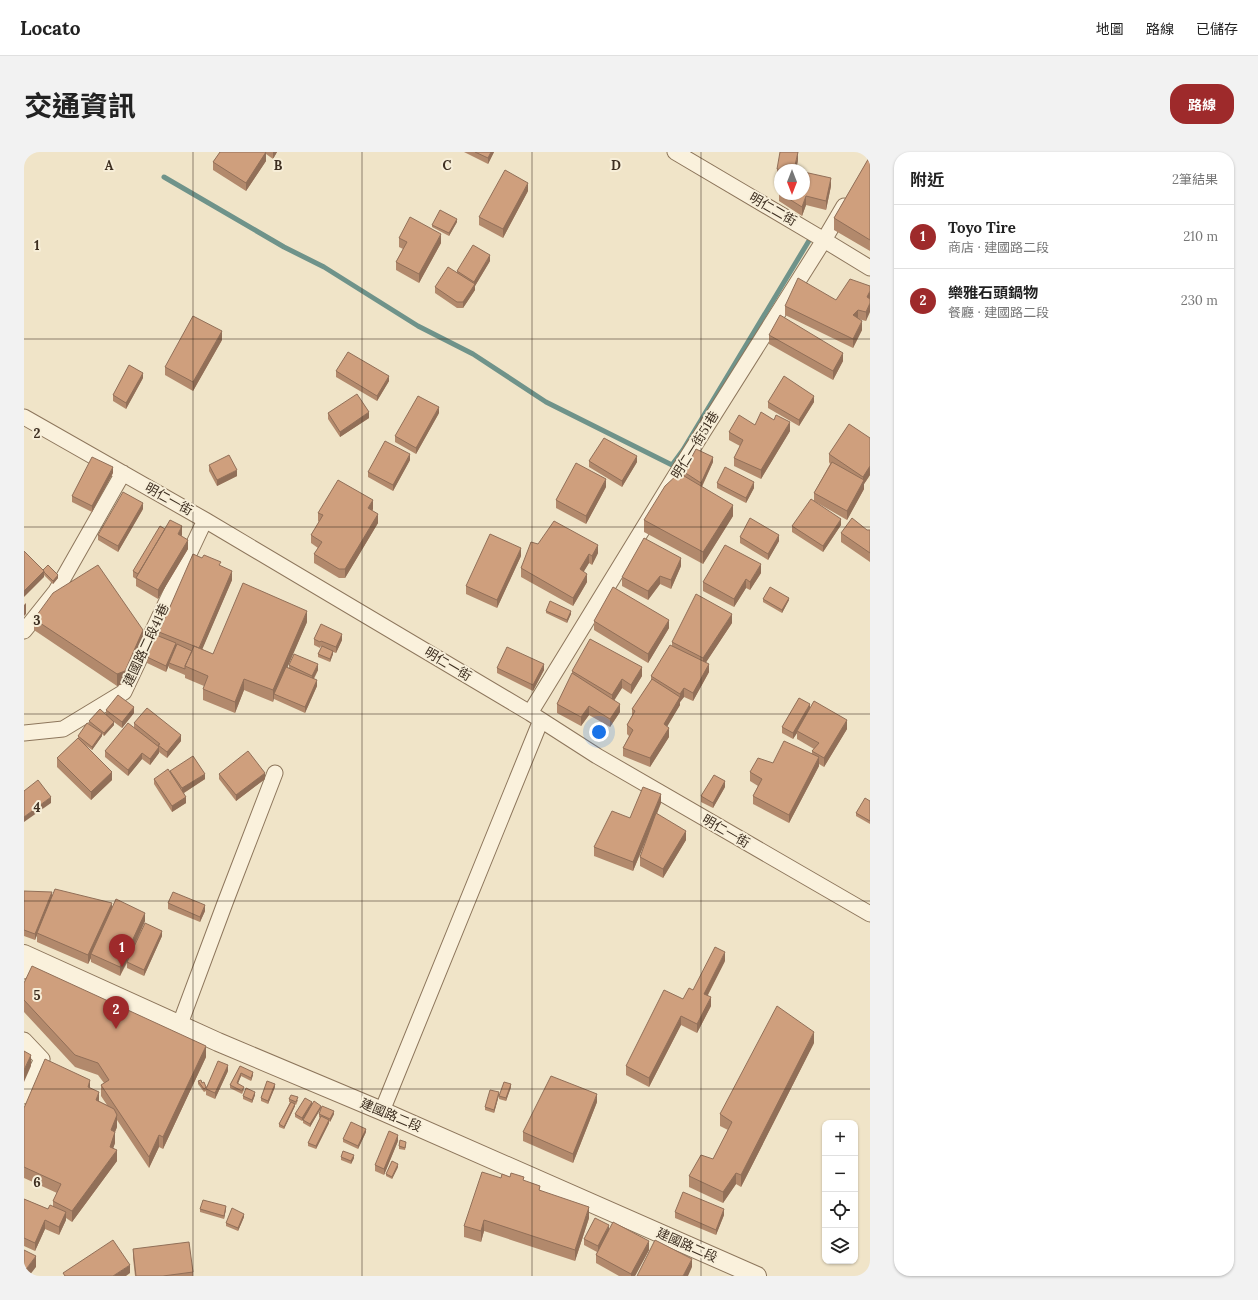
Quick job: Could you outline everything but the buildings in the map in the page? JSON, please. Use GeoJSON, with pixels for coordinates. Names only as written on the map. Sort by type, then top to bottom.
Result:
{"type":"FeatureCollection","features":[{"type":"Feature","properties":{"kind":"street","name":"明仁二街"},"geometry":{"type":"LineString","coordinates":[[674,152],[870,268]]}},
{"type":"Feature","properties":{"kind":"street","name":"明仁一街51巷"},"geometry":{"type":"LineString","coordinates":[[382,1111],[535,717],[678,471],[824,240],[851,193]]}},
{"type":"Feature","properties":{"kind":"street","name":"明仁一街"},"geometry":{"type":"LineString","coordinates":[[24,417],[205,520],[535,717],[597,756],[870,914]]}},
{"type":"Feature","properties":{"kind":"street"},"geometry":{"type":"LineString","coordinates":[[24,630],[56,590],[123,473]]}},
{"type":"Feature","properties":{"kind":"street","name":"建國路二段41巷"},"geometry":{"type":"LineString","coordinates":[[24,733],[63,729],[124,692],[205,520]]}},
{"type":"Feature","properties":{"kind":"street"},"geometry":{"type":"LineString","coordinates":[[180,1024],[275,773]]}},
{"type":"Feature","properties":{"kind":"street","name":"建國路二段"},"geometry":{"type":"LineString","coordinates":[[26,961],[180,1024],[218,1042],[382,1111],[757,1276]]}},
{"type":"Feature","properties":{"kind":"street"},"geometry":{"type":"LineString","coordinates":[[24,1040],[42,1059],[24,1096]]}},
{"type":"Feature","properties":{"kind":"waterway"},"geometry":{"type":"LineString","coordinates":[[164,177],[284,247],[324,267],[418,326],[473,354],[546,402],[672,465],[683,450],[813,234]]}},
{"type":"Feature","properties":{"kind":"place","name":"Toyo Tire"},"geometry":{"type":"Point","coordinates":[122,967]}},
{"type":"Feature","properties":{"kind":"place","name":"樂雅石頭鍋物"},"geometry":{"type":"Point","coordinates":[116,1029]}}]}
